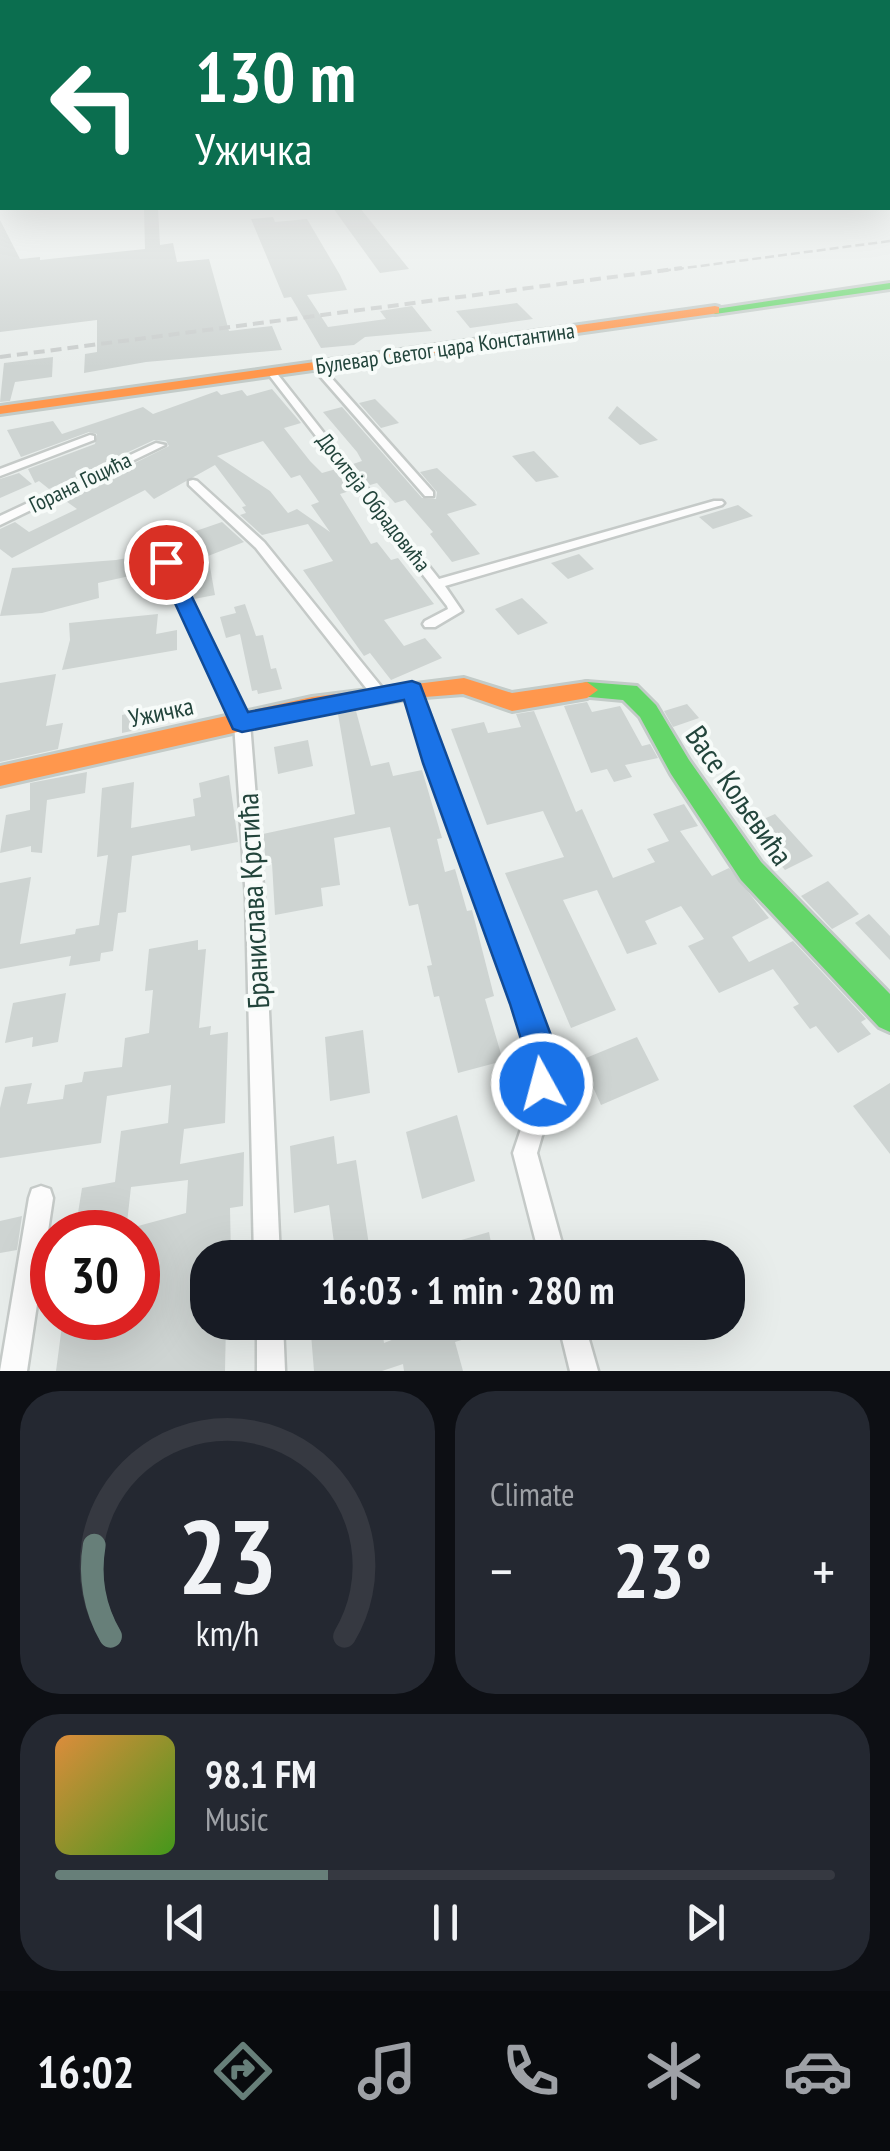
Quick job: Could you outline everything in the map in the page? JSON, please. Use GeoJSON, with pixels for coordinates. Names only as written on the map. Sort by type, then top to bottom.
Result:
{"type":"FeatureCollection","features":[{"type":"Feature","properties":{"kind":"main road","name":"Булевар Светог цара Константина"},"geometry":{"type":"LineString","coordinates":[[0,410],[890,283]]}},
{"type":"Feature","properties":{"kind":"main road","name":"Булевар Светог цара Константина"},"geometry":{"type":"LineString","coordinates":[[0,402],[890,283]]}},
{"type":"Feature","properties":{"kind":"main road","name":"Ужичка"},"geometry":{"type":"LineString","coordinates":[[0,776],[379,694],[464,686],[512,702],[601,688],[629,692]]}},
{"type":"Feature","properties":{"kind":"main road","name":"Васе Кољевића"},"geometry":{"type":"LineString","coordinates":[[629,692],[648,711],[680,767],[751,871],[890,1016]]}},
{"type":"Feature","properties":{"kind":"street"},"geometry":{"type":"LineString","coordinates":[[316,366],[429,494]]}},
{"type":"Feature","properties":{"kind":"street","name":"Доситеја Обрадовића"},"geometry":{"type":"LineString","coordinates":[[272,372],[438,583],[454,612],[430,624]]}},
{"type":"Feature","properties":{"kind":"street"},"geometry":{"type":"LineString","coordinates":[[0,473],[90,438]]}},
{"type":"Feature","properties":{"kind":"street","name":"Горана Гоцића"},"geometry":{"type":"LineString","coordinates":[[0,521],[160,445]]}},
{"type":"Feature","properties":{"kind":"street"},"geometry":{"type":"LineString","coordinates":[[193,483],[260,545],[379,694]]}},
{"type":"Feature","properties":{"kind":"street"},"geometry":{"type":"LineString","coordinates":[[438,583],[718,502]]}},
{"type":"Feature","properties":{"kind":"street","name":"Бранислава Крстића"},"geometry":{"type":"LineString","coordinates":[[166,562],[242,723],[255,899],[266,1240]]}},
{"type":"Feature","properties":{"kind":"street"},"geometry":{"type":"LineString","coordinates":[[412,690],[544,1062],[539,1108],[525,1153],[548,1240]]}},
{"type":"Feature","properties":{"kind":"street"},"geometry":{"type":"LineString","coordinates":[[13,1371],[41,1198]]}},
{"type":"Feature","properties":{"kind":"street"},"geometry":{"type":"LineString","coordinates":[[270,1340],[271,1371]]}},
{"type":"Feature","properties":{"kind":"street"},"geometry":{"type":"LineString","coordinates":[[576,1340],[584,1371]]}},
{"type":"Feature","properties":{"kind":"building"},"geometry":{"type":"Polygon","coordinates":[[[0,239],[10,239],[20,259],[145,249],[145,239],[160,239],[160,245],[173,243],[177,262],[209,259],[229,331],[272,326],[282,350],[146,362],[84,373],[85,354],[97,352],[97,320],[0,332],[0,239]]]}},
{"type":"Feature","properties":{"kind":"building"},"geometry":{"type":"Polygon","coordinates":[[[259,239],[319,239],[347,290],[307,295],[328,327],[386,319],[380,311],[412,306],[432,331],[365,337],[354,345],[321,348],[291,297],[284,298],[259,239]]]}},
{"type":"Feature","properties":{"kind":"building"},"geometry":{"type":"Polygon","coordinates":[[[355,239],[385,239],[409,269],[380,273],[355,239]]]}},
{"type":"Feature","properties":{"kind":"building"},"geometry":{"type":"Polygon","coordinates":[[[517,303],[533,319],[470,328],[456,311],[517,303]]]}},
{"type":"Feature","properties":{"kind":"building"},"geometry":{"type":"Polygon","coordinates":[[[53,357],[52,377],[15,382],[10,401],[0,402],[4,363],[53,357]]]}},
{"type":"Feature","properties":{"kind":"building"},"geometry":{"type":"Polygon","coordinates":[[[272,389],[301,423],[284,428],[310,461],[322,473],[336,469],[353,490],[340,494],[371,544],[377,542],[391,560],[398,558],[434,604],[384,620],[404,646],[425,638],[442,658],[391,680],[370,653],[364,656],[303,570],[333,561],[308,524],[262,535],[240,515],[246,513],[242,507],[246,506],[215,465],[154,499],[145,490],[12,558],[0,549],[0,529],[15,522],[29,532],[77,509],[63,499],[169,446],[166,441],[154,440],[49,489],[39,481],[35,483],[28,469],[95,444],[97,434],[89,432],[21,457],[7,430],[53,421],[62,434],[143,407],[153,414],[217,391],[221,395],[242,390],[247,396],[272,389]],[[263,441],[217,456],[270,491],[288,513],[297,509],[330,532],[311,505],[319,502],[300,475],[291,478],[263,441]]]}},
{"type":"Feature","properties":{"kind":"building"},"geometry":{"type":"Polygon","coordinates":[[[375,399],[399,423],[381,428],[359,403],[375,399]]]}},
{"type":"Feature","properties":{"kind":"building"},"geometry":{"type":"Polygon","coordinates":[[[617,406],[658,440],[640,445],[608,418],[617,406]]]}},
{"type":"Feature","properties":{"kind":"building"},"geometry":{"type":"Polygon","coordinates":[[[342,407],[422,498],[436,499],[437,492],[420,472],[437,468],[477,505],[447,514],[480,554],[452,562],[405,500],[395,503],[377,483],[370,485],[353,464],[362,461],[357,452],[323,412],[342,407]]]}},
{"type":"Feature","properties":{"kind":"building"},"geometry":{"type":"Polygon","coordinates":[[[534,451],[559,477],[536,482],[512,456],[534,451]]]}},
{"type":"Feature","properties":{"kind":"building"},"geometry":{"type":"Polygon","coordinates":[[[19,473],[32,484],[0,498],[0,479],[19,473]]]}},
{"type":"Feature","properties":{"kind":"building"},"geometry":{"type":"Polygon","coordinates":[[[738,505],[753,516],[713,529],[699,517],[738,505]]]}},
{"type":"Feature","properties":{"kind":"building"},"geometry":{"type":"Polygon","coordinates":[[[222,522],[244,542],[208,556],[215,595],[194,599],[183,547],[201,543],[190,533],[222,522]]]}},
{"type":"Feature","properties":{"kind":"building"},"geometry":{"type":"Polygon","coordinates":[[[166,551],[155,561],[163,579],[160,600],[148,572],[98,583],[99,598],[42,613],[0,616],[12,568],[116,560],[166,551]]]}},
{"type":"Feature","properties":{"kind":"building"},"geometry":{"type":"Polygon","coordinates":[[[579,554],[594,569],[568,579],[551,563],[579,554]]]}},
{"type":"Feature","properties":{"kind":"building"},"geometry":{"type":"Polygon","coordinates":[[[522,598],[548,623],[518,635],[495,609],[522,598]]]}},
{"type":"Feature","properties":{"kind":"building"},"geometry":{"type":"Polygon","coordinates":[[[245,604],[256,636],[263,635],[271,669],[276,668],[282,689],[258,694],[257,690],[252,691],[240,634],[226,638],[220,617],[236,613],[234,607],[245,604]]]}},
{"type":"Feature","properties":{"kind":"building"},"geometry":{"type":"Polygon","coordinates":[[[158,614],[156,634],[177,630],[177,650],[62,670],[70,640],[69,623],[158,614]]]}},
{"type":"Feature","properties":{"kind":"building"},"geometry":{"type":"Polygon","coordinates":[[[56,674],[46,726],[63,723],[58,749],[0,762],[0,683],[56,674]]]}},
{"type":"Feature","properties":{"kind":"building"},"geometry":{"type":"Polygon","coordinates":[[[587,702],[592,712],[620,706],[642,746],[650,744],[658,758],[625,765],[632,777],[614,782],[607,769],[591,773],[564,706],[587,702]]]}},
{"type":"Feature","properties":{"kind":"building"},"geometry":{"type":"Polygon","coordinates":[[[687,704],[699,718],[673,727],[664,711],[687,704]]]}},
{"type":"Feature","properties":{"kind":"building"},"geometry":{"type":"Polygon","coordinates":[[[159,706],[160,725],[122,733],[122,715],[159,706]]]}},
{"type":"Feature","properties":{"kind":"building"},"geometry":{"type":"Polygon","coordinates":[[[356,711],[371,766],[389,762],[393,776],[422,770],[442,838],[437,839],[445,872],[455,869],[467,911],[472,910],[494,996],[485,999],[503,1061],[458,1073],[439,996],[434,997],[427,966],[432,965],[418,904],[409,906],[390,827],[334,838],[340,885],[321,888],[323,906],[275,915],[272,863],[266,864],[263,834],[355,814],[338,714],[356,711]]]}},
{"type":"Feature","properties":{"kind":"building"},"geometry":{"type":"Polygon","coordinates":[[[534,711],[576,812],[582,809],[613,878],[655,862],[647,849],[669,841],[653,814],[684,804],[698,826],[680,831],[712,876],[729,868],[769,918],[732,937],[749,962],[793,941],[866,1019],[861,1022],[871,1034],[838,1053],[816,1026],[810,1029],[793,1007],[799,1004],[773,969],[719,993],[688,946],[704,939],[681,906],[645,921],[657,944],[627,954],[597,890],[563,900],[616,1010],[571,1028],[505,873],[564,857],[543,811],[487,825],[451,729],[484,722],[488,733],[521,727],[516,714],[534,711]]]}},
{"type":"Feature","properties":{"kind":"building"},"geometry":{"type":"Polygon","coordinates":[[[308,740],[313,766],[278,774],[274,747],[308,740]]]}},
{"type":"Feature","properties":{"kind":"building"},"geometry":{"type":"Polygon","coordinates":[[[87,772],[85,793],[47,800],[42,853],[31,852],[31,846],[0,853],[6,815],[30,810],[30,783],[87,772]]]}},
{"type":"Feature","properties":{"kind":"building"},"geometry":{"type":"Polygon","coordinates":[[[229,775],[238,842],[191,851],[190,845],[132,856],[126,912],[118,913],[113,951],[101,953],[100,961],[69,966],[71,956],[0,969],[0,883],[31,877],[20,944],[75,934],[76,929],[99,925],[108,855],[97,857],[102,788],[134,782],[131,828],[195,816],[193,799],[201,797],[199,783],[229,775]]]}},
{"type":"Feature","properties":{"kind":"building"},"geometry":{"type":"Polygon","coordinates":[[[775,814],[813,856],[785,870],[748,826],[775,814]]]}},
{"type":"Feature","properties":{"kind":"building"},"geometry":{"type":"Polygon","coordinates":[[[828,881],[859,914],[832,929],[801,896],[828,881]]]}},
{"type":"Feature","properties":{"kind":"building"},"geometry":{"type":"Polygon","coordinates":[[[869,914],[890,936],[890,960],[855,923],[869,914]]]}},
{"type":"Feature","properties":{"kind":"building"},"geometry":{"type":"Polygon","coordinates":[[[198,940],[198,950],[206,949],[199,1028],[211,1026],[210,1035],[228,1032],[225,1123],[184,1129],[180,1164],[244,1152],[243,1206],[230,1208],[231,1240],[190,1240],[190,1340],[226,1340],[225,1371],[56,1371],[60,1340],[160,1340],[160,1220],[186,1213],[188,1180],[131,1187],[128,1210],[78,1210],[82,1188],[115,1182],[121,1131],[168,1123],[171,1085],[107,1096],[101,1143],[0,1158],[0,1108],[5,1087],[32,1083],[27,1104],[63,1099],[65,1085],[82,1082],[84,1072],[122,1067],[125,1038],[149,1033],[153,990],[145,991],[149,949],[198,940]]]}},
{"type":"Feature","properties":{"kind":"building"},"geometry":{"type":"Polygon","coordinates":[[[66,993],[58,1042],[32,1047],[33,1037],[5,1043],[13,1003],[66,993]]]}},
{"type":"Feature","properties":{"kind":"building"},"geometry":{"type":"Polygon","coordinates":[[[363,1030],[370,1093],[330,1101],[325,1037],[363,1030]]]}},
{"type":"Feature","properties":{"kind":"building"},"geometry":{"type":"Polygon","coordinates":[[[637,1037],[659,1080],[601,1105],[581,1060],[637,1037]]]}},
{"type":"Feature","properties":{"kind":"building"},"geometry":{"type":"Polygon","coordinates":[[[890,1083],[890,1154],[853,1106],[890,1083]]]}},
{"type":"Feature","properties":{"kind":"building"},"geometry":{"type":"Polygon","coordinates":[[[457,1115],[475,1181],[422,1199],[406,1132],[457,1115]]]}},
{"type":"Feature","properties":{"kind":"building"},"geometry":{"type":"Polygon","coordinates":[[[334,1136],[337,1164],[356,1160],[368,1240],[334,1240],[329,1205],[294,1213],[290,1146],[334,1136]]]}},
{"type":"Feature","properties":{"kind":"building"},"geometry":{"type":"Polygon","coordinates":[[[22,1216],[17,1250],[0,1253],[0,1221],[22,1216]]]}},
{"type":"Feature","properties":{"kind":"building"},"geometry":{"type":"Polygon","coordinates":[[[489,1232],[491,1240],[461,1240],[489,1232]]]}},
{"type":"Feature","properties":{"kind":"building"},"geometry":{"type":"Polygon","coordinates":[[[311,1340],[462,1340],[455,1342],[463,1371],[404,1371],[403,1364],[382,1371],[314,1371],[311,1340]]]}},
{"type":"Feature","properties":{"kind":"railway"},"geometry":{"type":"LineString","coordinates":[[662,271],[890,241]]}},
{"type":"Feature","properties":{"kind":"railway"},"geometry":{"type":"LineString","coordinates":[[0,357],[682,268]]}},
{"type":"Feature","properties":{"kind":"traffic: fast"},"geometry":{"type":"LineString","coordinates":[[715,310],[890,286]]}},
{"type":"Feature","properties":{"kind":"traffic: fast"},"geometry":{"type":"LineString","coordinates":[[587,690],[629,692],[648,711],[680,767],[751,871],[890,1016]]}},
{"type":"Feature","properties":{"kind":"traffic: slow"},"geometry":{"type":"LineString","coordinates":[[0,410],[715,310]]}},
{"type":"Feature","properties":{"kind":"traffic: slow"},"geometry":{"type":"LineString","coordinates":[[0,776],[312,706],[412,690],[464,686],[512,702],[587,690]]}},
{"type":"Feature","properties":{"kind":"route"},"geometry":{"type":"LineString","coordinates":[[166,562],[242,723],[312,706],[412,690],[435,763],[526,1004],[544,1062],[542,1084]]}}]}
